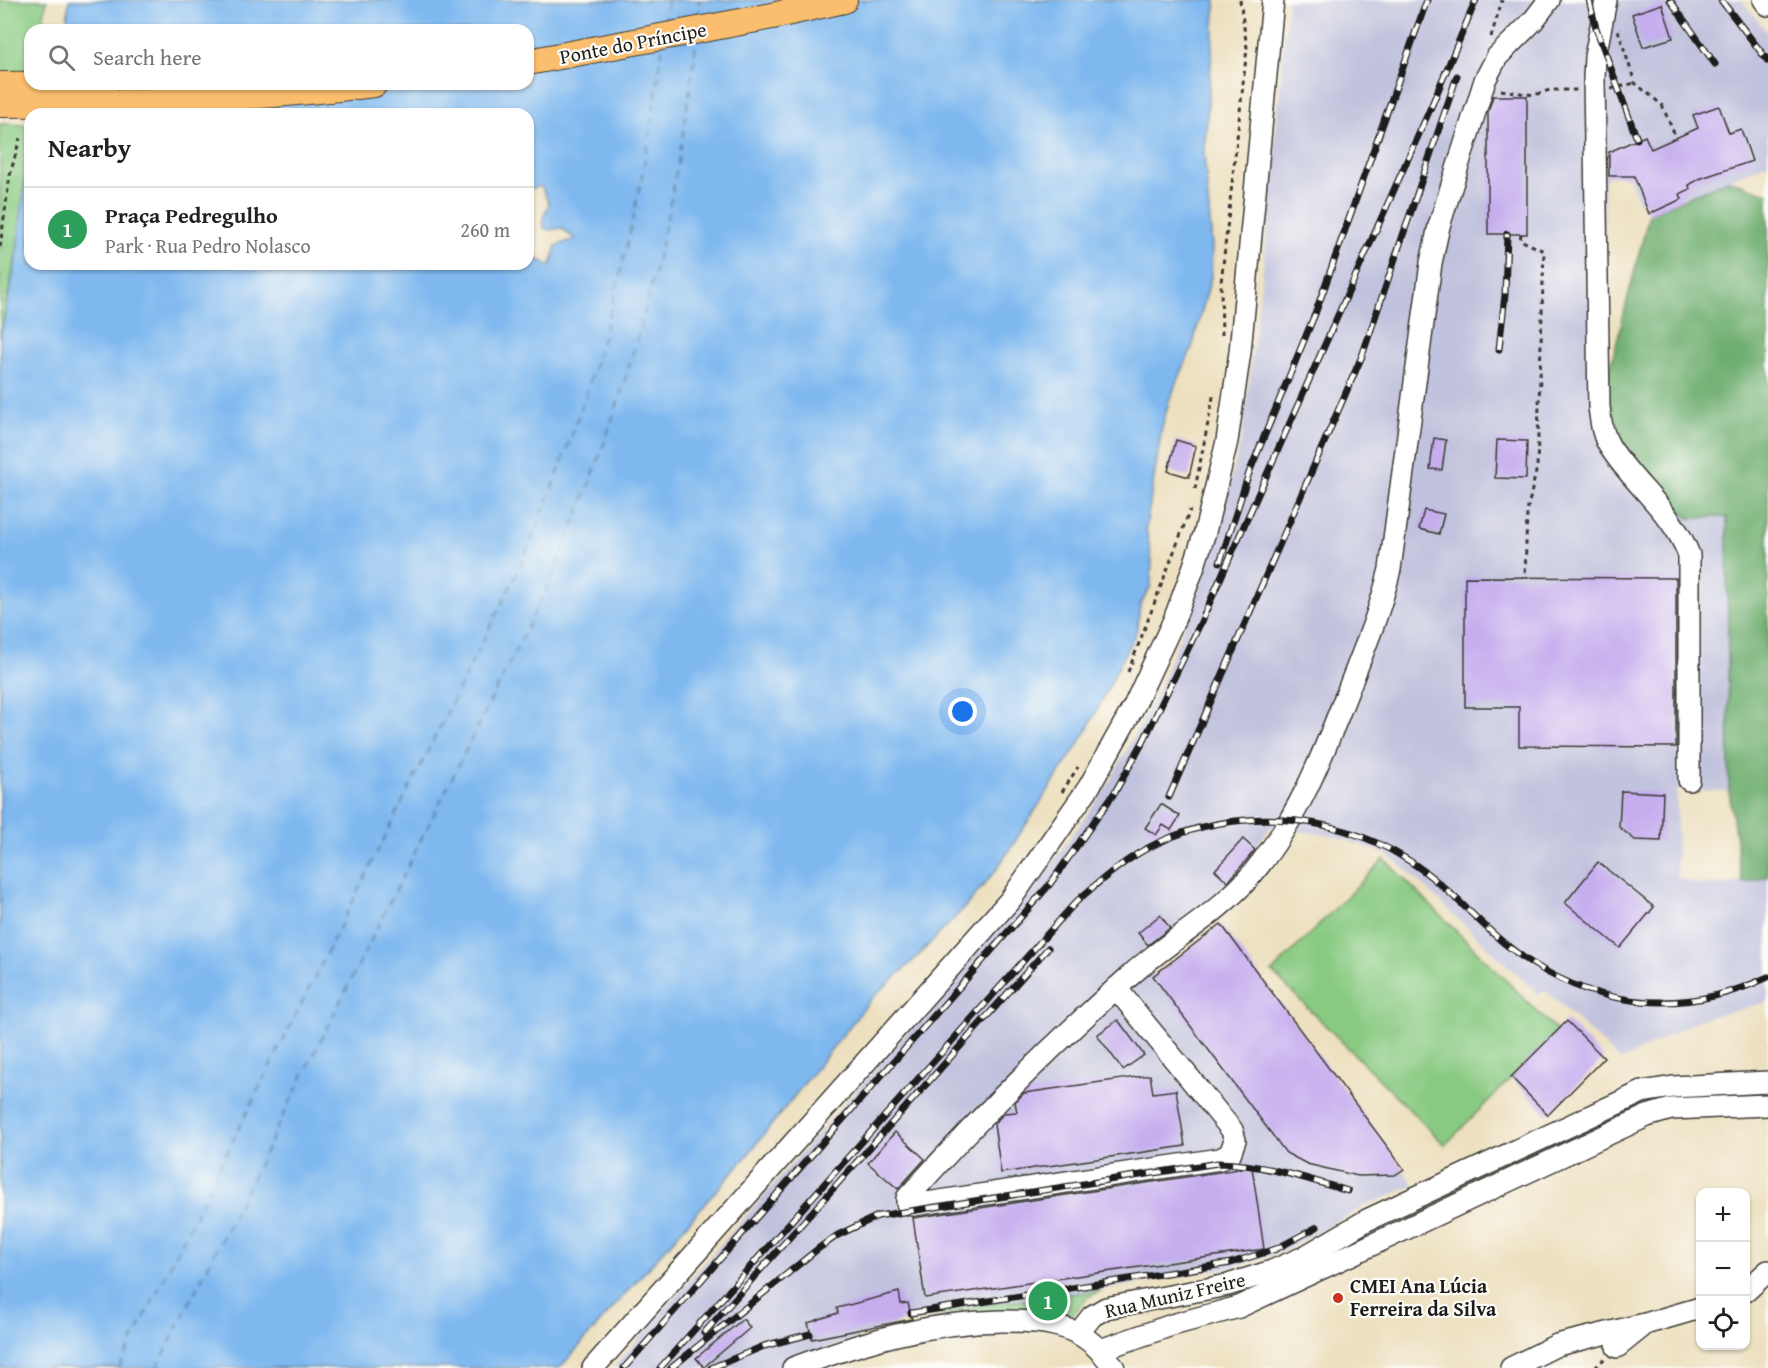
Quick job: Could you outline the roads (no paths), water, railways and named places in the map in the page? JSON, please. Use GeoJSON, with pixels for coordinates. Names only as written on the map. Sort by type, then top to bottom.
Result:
{"type":"FeatureCollection","features":[{"type":"Feature","properties":{"kind":"main road","name":"Ponte do Príncipe"},"geometry":{"type":"LineString","coordinates":[[534,44],[767,0]]}},
{"type":"Feature","properties":{"kind":"main road","name":"Ponte do Príncipe"},"geometry":{"type":"LineString","coordinates":[[534,61],[772,16],[844,0]]}},
{"type":"Feature","properties":{"kind":"main road"},"geometry":{"type":"LineString","coordinates":[[0,85],[24,85]]}},
{"type":"Feature","properties":{"kind":"main road"},"geometry":{"type":"LineString","coordinates":[[0,104],[162,101],[316,90]]}},
{"type":"Feature","properties":{"kind":"street"},"geometry":{"type":"LineString","coordinates":[[593,1368],[1011,899],[1089,787],[1134,706],[1174,620],[1193,569],[1205,532],[1227,441],[1240,352],[1273,0]]}},
{"type":"Feature","properties":{"kind":"street"},"geometry":{"type":"LineString","coordinates":[[1116,988],[1232,1130],[1235,1140],[1230,1154],[1220,1158],[909,1204],[907,1198],[979,1118],[1116,988],[1203,920],[1252,874],[1293,816],[1317,769],[1377,617],[1390,569],[1431,263],[1449,190],[1482,89],[1497,57],[1533,21],[1549,0]]}},
{"type":"Feature","properties":{"kind":"street"},"geometry":{"type":"LineString","coordinates":[[1606,0],[1595,57],[1594,90],[1601,427],[1609,446],[1682,537],[1689,555],[1689,780]]}},
{"type":"Feature","properties":{"kind":"street"},"geometry":{"type":"LineString","coordinates":[[1764,0],[1768,4]]}},
{"type":"Feature","properties":{"kind":"street","name":"Rua Muniz Freire"},"geometry":{"type":"LineString","coordinates":[[1768,1082],[1673,1087],[1642,1092],[1367,1220],[1302,1258],[1228,1285],[1106,1308],[1092,1316],[1078,1334],[1100,1350],[1172,1325],[1239,1307],[1658,1112],[1768,1105]]}},
{"type":"Feature","properties":{"kind":"street"},"geometry":{"type":"LineString","coordinates":[[1491,1164],[1503,1184]]}},
{"type":"Feature","properties":{"kind":"street"},"geometry":{"type":"LineString","coordinates":[[1754,1292],[1768,1271]]}},
{"type":"Feature","properties":{"kind":"street"},"geometry":{"type":"LineString","coordinates":[[1511,1368],[1557,1345],[1696,1309]]}},
{"type":"Feature","properties":{"kind":"street"},"geometry":{"type":"LineString","coordinates":[[793,1368],[888,1336],[952,1323],[1025,1321],[1063,1327],[1078,1334]]}},
{"type":"Feature","properties":{"kind":"street"},"geometry":{"type":"LineString","coordinates":[[1617,1347],[1645,1324]]}},
{"type":"Feature","properties":{"kind":"street"},"geometry":{"type":"LineString","coordinates":[[1100,1350],[1114,1368]]}},
{"type":"Feature","properties":{"kind":"water"},"geometry":{"type":"Polygon","coordinates":[[[69,0],[1216,0],[1204,153],[1212,246],[1211,277],[1192,348],[1169,401],[1162,428],[1146,528],[1152,561],[1151,586],[1140,605],[1137,630],[1085,734],[997,869],[967,905],[912,962],[872,998],[746,1157],[560,1368],[0,1368],[0,338],[15,266],[24,192],[24,270],[534,270],[534,261],[539,260],[551,266],[556,246],[575,239],[561,228],[549,230],[544,228],[543,218],[549,204],[541,186],[534,188],[534,108],[41,108],[50,90],[534,90],[534,24],[67,24],[69,0]]]}},
{"type":"Feature","properties":{"kind":"railway"},"geometry":{"type":"LineString","coordinates":[[1220,562],[1249,473],[1315,314],[1427,0]]}},
{"type":"Feature","properties":{"kind":"railway"},"geometry":{"type":"LineString","coordinates":[[624,1368],[1050,884],[1115,792],[1143,742],[1201,622],[1431,107],[1476,0]]}},
{"type":"Feature","properties":{"kind":"railway"},"geometry":{"type":"LineString","coordinates":[[1589,0],[1596,28],[1637,139]]}},
{"type":"Feature","properties":{"kind":"railway"},"geometry":{"type":"LineString","coordinates":[[1670,0],[1715,64]]}},
{"type":"Feature","properties":{"kind":"railway"},"geometry":{"type":"LineString","coordinates":[[1721,0],[1768,61]]}},
{"type":"Feature","properties":{"kind":"railway"},"geometry":{"type":"LineString","coordinates":[[1169,797],[1362,356],[1457,76]]}},
{"type":"Feature","properties":{"kind":"railway"},"geometry":{"type":"LineString","coordinates":[[1499,349],[1505,295],[1507,234]]}},
{"type":"Feature","properties":{"kind":"railway"},"geometry":{"type":"LineString","coordinates":[[660,1368],[1075,903],[1125,862],[1175,835],[1243,820],[1277,819],[1312,823],[1345,831],[1378,843],[1421,869],[1504,943],[1534,965],[1566,981],[1598,993],[1632,1000],[1665,1002],[1699,999],[1734,991],[1768,977]]}},
{"type":"Feature","properties":{"kind":"railway"},"geometry":{"type":"LineString","coordinates":[[704,1333],[1048,948]]}},
{"type":"Feature","properties":{"kind":"railway"},"geometry":{"type":"LineString","coordinates":[[671,1368],[819,1248],[838,1235],[878,1216],[1218,1163],[1268,1169],[1348,1191]]}},
{"type":"Feature","properties":{"kind":"railway"},"geometry":{"type":"LineString","coordinates":[[911,1313],[1231,1263],[1276,1249],[1317,1227]]}},
{"type":"Feature","properties":{"kind":"railway"},"geometry":{"type":"LineString","coordinates":[[711,1368],[764,1346],[810,1334]]}},
{"type":"Feature","properties":{"kind":"place","name":"CMEI Ana Lúcia Ferreira da Silva"},"geometry":{"type":"Point","coordinates":[1338,1298]}},
{"type":"Feature","properties":{"kind":"place","name":"Praça Pedregulho"},"geometry":{"type":"Point","coordinates":[1048,1301]}}]}
